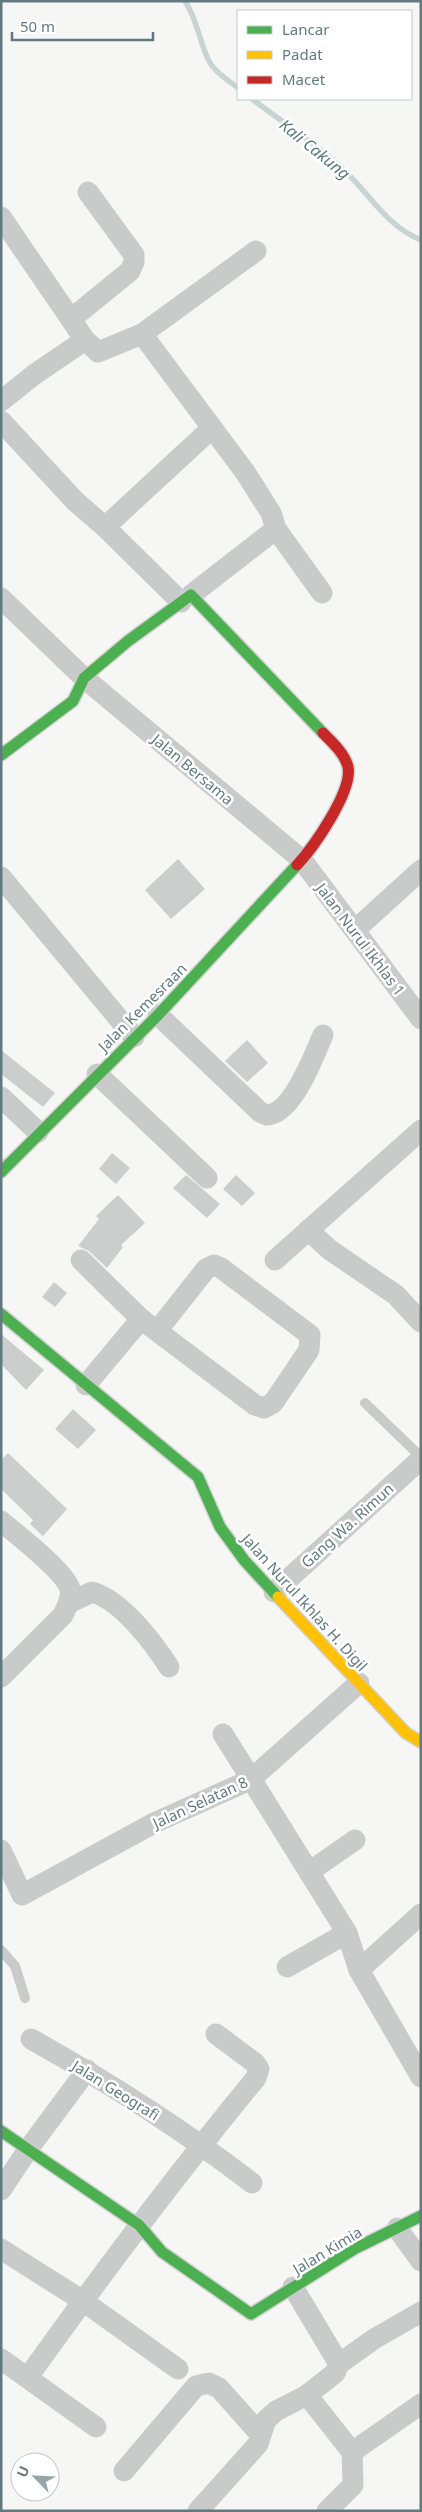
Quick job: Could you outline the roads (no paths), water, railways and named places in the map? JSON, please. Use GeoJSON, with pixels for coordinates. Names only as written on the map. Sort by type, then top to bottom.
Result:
{"type":"FeatureCollection","features":[{"type":"Feature","properties":{"kind":"street"},"geometry":{"type":"LineString","coordinates":[[71,319],[130,271],[134,262],[134,255],[88,192]]}},
{"type":"Feature","properties":{"kind":"street"},"geometry":{"type":"LineString","coordinates":[[1,217],[85,340],[98,352],[142,334],[256,251]]}},
{"type":"Feature","properties":{"kind":"street"},"geometry":{"type":"LineString","coordinates":[[142,334],[245,472],[271,513],[276,529],[322,592]]}},
{"type":"Feature","properties":{"kind":"street"},"geometry":{"type":"LineString","coordinates":[[1,401],[35,374],[85,340]]}},
{"type":"Feature","properties":{"kind":"street"},"geometry":{"type":"LineString","coordinates":[[1,421],[75,501],[186,599]]}},
{"type":"Feature","properties":{"kind":"street"},"geometry":{"type":"LineString","coordinates":[[105,527],[212,428]]}},
{"type":"Feature","properties":{"kind":"street"},"geometry":{"type":"LineString","coordinates":[[1,755],[73,701],[84,678],[128,641],[186,599],[276,529]]}},
{"type":"Feature","properties":{"kind":"street","name":"Jalan Bersama"},"geometry":{"type":"LineString","coordinates":[[1,598],[84,678],[302,860]]}},
{"type":"Feature","properties":{"kind":"street","name":"Jalan Kemesraan"},"geometry":{"type":"LineString","coordinates":[[1,1172],[38,1132],[158,1015],[302,860],[342,800],[348,768],[340,752],[301,707],[186,599]]}},
{"type":"Feature","properties":{"kind":"street","name":"Jalan Nurul Ikhlas 1"},"geometry":{"type":"LineString","coordinates":[[302,860],[421,1019]]}},
{"type":"Feature","properties":{"kind":"street"},"geometry":{"type":"LineString","coordinates":[[355,930],[421,870]]}},
{"type":"Feature","properties":{"kind":"street"},"geometry":{"type":"LineString","coordinates":[[1,877],[134,1037]]}},
{"type":"Feature","properties":{"kind":"street"},"geometry":{"type":"LineString","coordinates":[[158,1015],[260,1112],[267,1115],[278,1110],[295,1094],[304,1080],[323,1035]]}},
{"type":"Feature","properties":{"kind":"street"},"geometry":{"type":"LineString","coordinates":[[97,1074],[207,1178]]}},
{"type":"Feature","properties":{"kind":"street"},"geometry":{"type":"LineString","coordinates":[[1,1097],[38,1132]]}},
{"type":"Feature","properties":{"kind":"street"},"geometry":{"type":"LineString","coordinates":[[275,1260],[421,1130]]}},
{"type":"Feature","properties":{"kind":"street"},"geometry":{"type":"LineString","coordinates":[[308,1230],[330,1250],[396,1295],[421,1322]]}},
{"type":"Feature","properties":{"kind":"street"},"geometry":{"type":"LineString","coordinates":[[81,1260],[149,1325],[255,1406],[264,1408],[273,1403],[309,1350],[311,1341],[310,1335],[221,1268],[214,1265],[206,1269],[149,1325],[86,1385]]}},
{"type":"Feature","properties":{"kind":"street","name":"Jalan Nurul Ikhlas H. Digil"},"geometry":{"type":"LineString","coordinates":[[1,1314],[198,1477],[227,1539],[359,1684],[406,1733],[421,1742]]}},
{"type":"Feature","properties":{"kind":"street","name":"Gang Wa. Rimun"},"geometry":{"type":"LineString","coordinates":[[274,1592],[421,1458]]}},
{"type":"Feature","properties":{"kind":"street"},"geometry":{"type":"LineString","coordinates":[[1,1521],[62,1575],[70,1589],[69,1603],[64,1615],[1,1677]]}},
{"type":"Feature","properties":{"kind":"street"},"geometry":{"type":"LineString","coordinates":[[69,1603],[92,1592],[112,1601],[158,1651],[169,1667]]}},
{"type":"Feature","properties":{"kind":"street","name":"Jalan Selatan 8"},"geometry":{"type":"LineString","coordinates":[[1,1850],[22,1896],[154,1823],[250,1780],[359,1684]]}},
{"type":"Feature","properties":{"kind":"street"},"geometry":{"type":"LineString","coordinates":[[223,1734],[347,1933],[359,1970],[421,2077]]}},
{"type":"Feature","properties":{"kind":"street"},"geometry":{"type":"LineString","coordinates":[[308,1872],[355,1840]]}},
{"type":"Feature","properties":{"kind":"street"},"geometry":{"type":"LineString","coordinates":[[359,1970],[421,1914]]}},
{"type":"Feature","properties":{"kind":"street"},"geometry":{"type":"LineString","coordinates":[[287,1967],[347,1933]]}},
{"type":"Feature","properties":{"kind":"street"},"geometry":{"type":"LineString","coordinates":[[28,2377],[139,2225],[201,2144],[256,2078],[259,2069],[255,2063],[216,2034]]}},
{"type":"Feature","properties":{"kind":"street","name":"Jalan Geografi"},"geometry":{"type":"LineString","coordinates":[[30,2038],[87,2070],[201,2144],[252,2183]]}},
{"type":"Feature","properties":{"kind":"street"},"geometry":{"type":"LineString","coordinates":[[1,2190],[29,2148],[87,2070]]}},
{"type":"Feature","properties":{"kind":"street"},"geometry":{"type":"LineString","coordinates":[[1,2132],[29,2148],[139,2225]]}},
{"type":"Feature","properties":{"kind":"street","name":"Jalan Kimia"},"geometry":{"type":"LineString","coordinates":[[139,2225],[162,2252],[251,2314],[354,2249],[421,2216]]}},
{"type":"Feature","properties":{"kind":"street"},"geometry":{"type":"LineString","coordinates":[[397,2228],[421,2261]]}},
{"type":"Feature","properties":{"kind":"street"},"geometry":{"type":"LineString","coordinates":[[1,2249],[83,2300],[178,2369]]}},
{"type":"Feature","properties":{"kind":"street"},"geometry":{"type":"LineString","coordinates":[[294,2287],[339,2364]]}},
{"type":"Feature","properties":{"kind":"street"},"geometry":{"type":"LineString","coordinates":[[198,2511],[258,2444],[266,2420],[276,2411],[307,2395],[335,2373],[339,2364],[374,2338],[421,2312]]}},
{"type":"Feature","properties":{"kind":"street"},"geometry":{"type":"LineString","coordinates":[[1,2359],[96,2427]]}},
{"type":"Feature","properties":{"kind":"street"},"geometry":{"type":"LineString","coordinates":[[124,2471],[196,2386],[209,2383],[219,2388],[260,2434]]}},
{"type":"Feature","properties":{"kind":"street"},"geometry":{"type":"LineString","coordinates":[[307,2395],[352,2452],[353,2485],[327,2511]]}},
{"type":"Feature","properties":{"kind":"street"},"geometry":{"type":"LineString","coordinates":[[352,2452],[421,2404]]}},
{"type":"Feature","properties":{"kind":"lane"},"geometry":{"type":"LineString","coordinates":[[365,1403],[421,1458]]}},
{"type":"Feature","properties":{"kind":"lane"},"geometry":{"type":"LineString","coordinates":[[1,1950],[15,1966],[24,1998]]}},
{"type":"Feature","properties":{"kind":"waterway","name":"Kali Cakung"},"geometry":{"type":"LineString","coordinates":[[185,1],[210,63],[221,75],[237,87]]}},
{"type":"Feature","properties":{"kind":"waterway","name":"Kali Cakung"},"geometry":{"type":"LineString","coordinates":[[253,100],[332,159],[388,218],[409,234],[421,240]]}}]}
